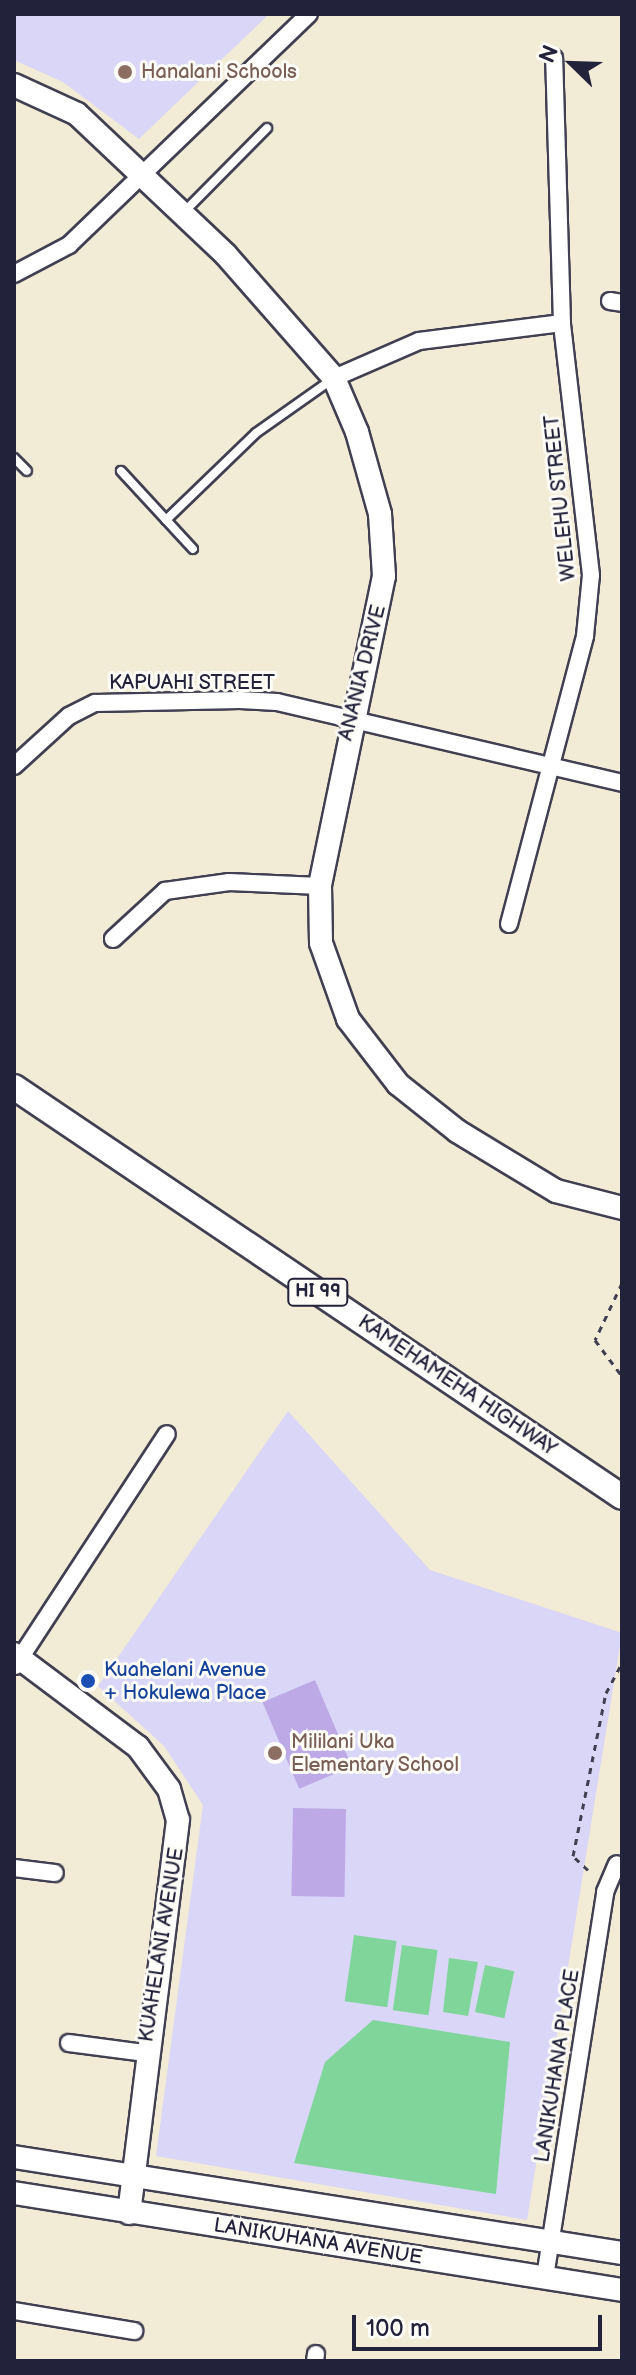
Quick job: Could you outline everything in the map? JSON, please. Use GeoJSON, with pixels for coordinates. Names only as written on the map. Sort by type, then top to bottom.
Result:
{"type":"FeatureCollection","features":[{"type":"Feature","properties":{"kind":"main road","name":"KAMEHAMEHA HIGHWAY"},"geometry":{"type":"LineString","coordinates":[[14,1087],[622,1497]]}},
{"type":"Feature","properties":{"kind":"street"},"geometry":{"type":"LineString","coordinates":[[14,274],[69,245],[309,14]]}},
{"type":"Feature","properties":{"kind":"street","name":"WELEHU STREET"},"geometry":{"type":"LineString","coordinates":[[509,924],[585,636],[591,575],[562,323],[554,58]]}},
{"type":"Feature","properties":{"kind":"street","name":"ANANIA DRIVE"},"geometry":{"type":"LineString","coordinates":[[14,85],[77,114],[184,213],[334,378],[372,476],[385,547],[380,616],[349,723],[320,886],[321,943],[343,1008],[398,1084],[508,1165],[556,1191],[622,1208]]}},
{"type":"Feature","properties":{"kind":"street"},"geometry":{"type":"LineString","coordinates":[[334,378],[419,341],[562,323]]}},
{"type":"Feature","properties":{"kind":"street","name":"KAPUAHI STREET"},"geometry":{"type":"LineString","coordinates":[[14,766],[69,716],[95,703],[277,702],[349,723],[553,763],[622,783]]}},
{"type":"Feature","properties":{"kind":"street"},"geometry":{"type":"LineString","coordinates":[[113,939],[165,891],[229,882],[320,886]]}},
{"type":"Feature","properties":{"kind":"street"},"geometry":{"type":"LineString","coordinates":[[16,1660],[167,1434]]}},
{"type":"Feature","properties":{"kind":"street","name":"KUAHELANI AVENUE"},"geometry":{"type":"LineString","coordinates":[[16,1660],[138,1747],[169,1789],[177,1854],[145,2053],[129,2213]]}},
{"type":"Feature","properties":{"kind":"street","name":"LANIKUHANA PLACE"},"geometry":{"type":"LineString","coordinates":[[545,2277],[605,1892],[617,1864]]}},
{"type":"Feature","properties":{"kind":"street"},"geometry":{"type":"LineString","coordinates":[[14,1868],[55,1873]]}},
{"type":"Feature","properties":{"kind":"street"},"geometry":{"type":"LineString","coordinates":[[69,2043],[145,2053]]}},
{"type":"Feature","properties":{"kind":"street","name":"LANIKUHANA AVENUE"},"geometry":{"type":"LineString","coordinates":[[14,2157],[622,2253]]}},
{"type":"Feature","properties":{"kind":"street","name":"LANIKUHANA AVENUE"},"geometry":{"type":"LineString","coordinates":[[14,2193],[622,2290]]}},
{"type":"Feature","properties":{"kind":"street"},"geometry":{"type":"LineString","coordinates":[[14,2311],[134,2331]]}},
{"type":"Feature","properties":{"kind":"lane"},"geometry":{"type":"LineString","coordinates":[[184,213],[267,128]]}},
{"type":"Feature","properties":{"kind":"lane"},"geometry":{"type":"LineString","coordinates":[[166,520],[256,433],[334,378]]}},
{"type":"Feature","properties":{"kind":"lane"},"geometry":{"type":"LineString","coordinates":[[14,458],[27,471]]}},
{"type":"Feature","properties":{"kind":"lane"},"geometry":{"type":"LineString","coordinates":[[121,471],[193,549]]}},
{"type":"Feature","properties":{"kind":"path"},"geometry":{"type":"LineString","coordinates":[[622,1283],[595,1340],[622,1376]]}},
{"type":"Feature","properties":{"kind":"path"},"geometry":{"type":"LineString","coordinates":[[588,1870],[573,1856],[606,1693],[622,1663]]}},
{"type":"Feature","properties":{"kind":"shaded area","name":"Hanalani Schools"},"geometry":{"type":"Polygon","coordinates":[[[14,14],[269,14],[139,139],[63,82],[14,60],[14,14]]]}},
{"type":"Feature","properties":{"kind":"shaded area"},"geometry":{"type":"Polygon","coordinates":[[[288,1411],[430,1570],[622,1633],[527,2220],[156,2156],[203,1805],[164,1746],[98,1686],[288,1411]]]}},
{"type":"Feature","properties":{"kind":"green space"},"geometry":{"type":"Polygon","coordinates":[[[354,1935],[397,1941],[387,2007],[345,2001],[354,1935]]]}},
{"type":"Feature","properties":{"kind":"green space"},"geometry":{"type":"Polygon","coordinates":[[[402,1945],[438,1950],[428,2015],[393,2010],[402,1945]]]}},
{"type":"Feature","properties":{"kind":"green space"},"geometry":{"type":"Polygon","coordinates":[[[449,1958],[478,1962],[468,2016],[443,2012],[449,1958]]]}},
{"type":"Feature","properties":{"kind":"green space"},"geometry":{"type":"Polygon","coordinates":[[[485,1965],[514,1971],[504,2018],[475,2012],[485,1965]]]}},
{"type":"Feature","properties":{"kind":"green space"},"geometry":{"type":"Polygon","coordinates":[[[373,2020],[510,2042],[496,2194],[294,2163],[325,2062],[373,2020]]]}},
{"type":"Feature","properties":{"kind":"building"},"geometry":{"type":"Polygon","coordinates":[[[315,1680],[352,1767],[299,1789],[263,1702],[315,1680]]]}},
{"type":"Feature","properties":{"kind":"building"},"geometry":{"type":"Polygon","coordinates":[[[293,1808],[346,1809],[344,1897],[291,1896],[293,1808]]]}},
{"type":"Feature","properties":{"kind":"place","name":"Hanalani Schools"},"geometry":{"type":"Point","coordinates":[125,72]}},
{"type":"Feature","properties":{"kind":"place","name":"Kuahelani Avenue + Hokulewa Place"},"geometry":{"type":"Point","coordinates":[88,1681]}},
{"type":"Feature","properties":{"kind":"place","name":"Mililani Uka Elementary School"},"geometry":{"type":"Point","coordinates":[275,1753]}}]}
